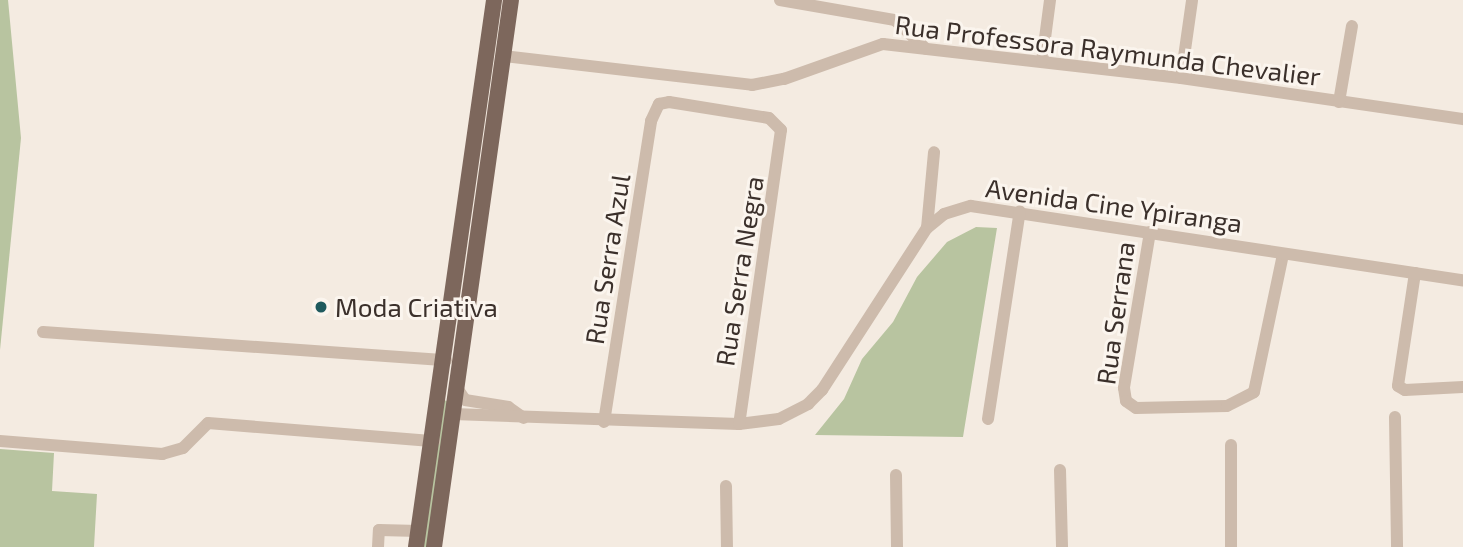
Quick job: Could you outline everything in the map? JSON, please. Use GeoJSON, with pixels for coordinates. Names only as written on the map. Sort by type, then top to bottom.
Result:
{"type":"FeatureCollection","features":[{"type":"Feature","properties":{"kind":"main road"},"geometry":{"type":"LineString","coordinates":[[418,539],[446,360],[494,0]]}},
{"type":"Feature","properties":{"kind":"main road"},"geometry":{"type":"LineString","coordinates":[[435,547],[511,0]]}},
{"type":"Feature","properties":{"kind":"street"},"geometry":{"type":"LineString","coordinates":[[780,0],[895,20],[926,48]]}},
{"type":"Feature","properties":{"kind":"street"},"geometry":{"type":"LineString","coordinates":[[1042,61],[1050,0]]}},
{"type":"Feature","properties":{"kind":"street"},"geometry":{"type":"LineString","coordinates":[[1181,78],[1192,1]]}},
{"type":"Feature","properties":{"kind":"street"},"geometry":{"type":"LineString","coordinates":[[1339,102],[1352,26]]}},
{"type":"Feature","properties":{"kind":"street","name":"Rua Professora Raymunda Chevalier"},"geometry":{"type":"LineString","coordinates":[[503,56],[752,85],[797,75],[873,45],[926,48],[1181,78],[1463,119]]}},
{"type":"Feature","properties":{"kind":"street","name":"Rua Serra Azul"},"geometry":{"type":"LineString","coordinates":[[604,422],[651,121],[659,104],[769,118],[780,124]]}},
{"type":"Feature","properties":{"kind":"street","name":"Rua Serra Negra"},"geometry":{"type":"LineString","coordinates":[[739,424],[781,139],[780,124]]}},
{"type":"Feature","properties":{"kind":"street"},"geometry":{"type":"LineString","coordinates":[[927,228],[934,152]]}},
{"type":"Feature","properties":{"kind":"street","name":"Avenida Cine Ypiranga"},"geometry":{"type":"LineString","coordinates":[[453,414],[604,422],[739,424],[779,419],[808,404],[822,390],[927,228],[944,214],[971,206],[1020,211],[1463,280]]}},
{"type":"Feature","properties":{"kind":"street"},"geometry":{"type":"LineString","coordinates":[[988,419],[1020,211]]}},
{"type":"Feature","properties":{"kind":"street","name":"Rua Serrana"},"geometry":{"type":"LineString","coordinates":[[1150,232],[1127,364],[1126,401],[1136,408],[1227,406],[1257,387],[1283,254]]}},
{"type":"Feature","properties":{"kind":"street"},"geometry":{"type":"LineString","coordinates":[[1415,274],[1398,386],[1405,390],[1463,387]]}},
{"type":"Feature","properties":{"kind":"street"},"geometry":{"type":"LineString","coordinates":[[43,332],[446,360]]}},
{"type":"Feature","properties":{"kind":"street","name":"Avenida Cine Ypiranga"},"geometry":{"type":"LineString","coordinates":[[457,388],[471,403],[508,407],[525,418]]}},
{"type":"Feature","properties":{"kind":"street"},"geometry":{"type":"LineString","coordinates":[[1395,418],[1397,547]]}},
{"type":"Feature","properties":{"kind":"street"},"geometry":{"type":"LineString","coordinates":[[0,441],[162,454],[183,448],[206,424],[433,441]]}},
{"type":"Feature","properties":{"kind":"street"},"geometry":{"type":"LineString","coordinates":[[1231,445],[1231,547]]}},
{"type":"Feature","properties":{"kind":"street"},"geometry":{"type":"LineString","coordinates":[[1060,470],[1062,547]]}},
{"type":"Feature","properties":{"kind":"street"},"geometry":{"type":"LineString","coordinates":[[896,475],[897,547]]}},
{"type":"Feature","properties":{"kind":"street"},"geometry":{"type":"LineString","coordinates":[[726,486],[727,547]]}},
{"type":"Feature","properties":{"kind":"street"},"geometry":{"type":"LineString","coordinates":[[378,547],[379,530],[418,539]]}},
{"type":"Feature","properties":{"kind":"green space"},"geometry":{"type":"Polygon","coordinates":[[[0,0],[8,0],[21,138],[0,350],[0,0]]]}},
{"type":"Feature","properties":{"kind":"green space"},"geometry":{"type":"Polygon","coordinates":[[[976,227],[997,228],[963,437],[815,435],[844,399],[862,359],[893,322],[917,277],[947,242],[976,227]]]}},
{"type":"Feature","properties":{"kind":"green space"},"geometry":{"type":"Polygon","coordinates":[[[443,400],[452,402],[429,547],[420,547],[443,400]]]}},
{"type":"Feature","properties":{"kind":"green space"},"geometry":{"type":"Polygon","coordinates":[[[0,449],[54,453],[52,491],[97,494],[94,547],[0,547],[0,449]]]}},
{"type":"Feature","properties":{"kind":"place","name":"Moda Criativa"},"geometry":{"type":"Point","coordinates":[321,307]}}]}
